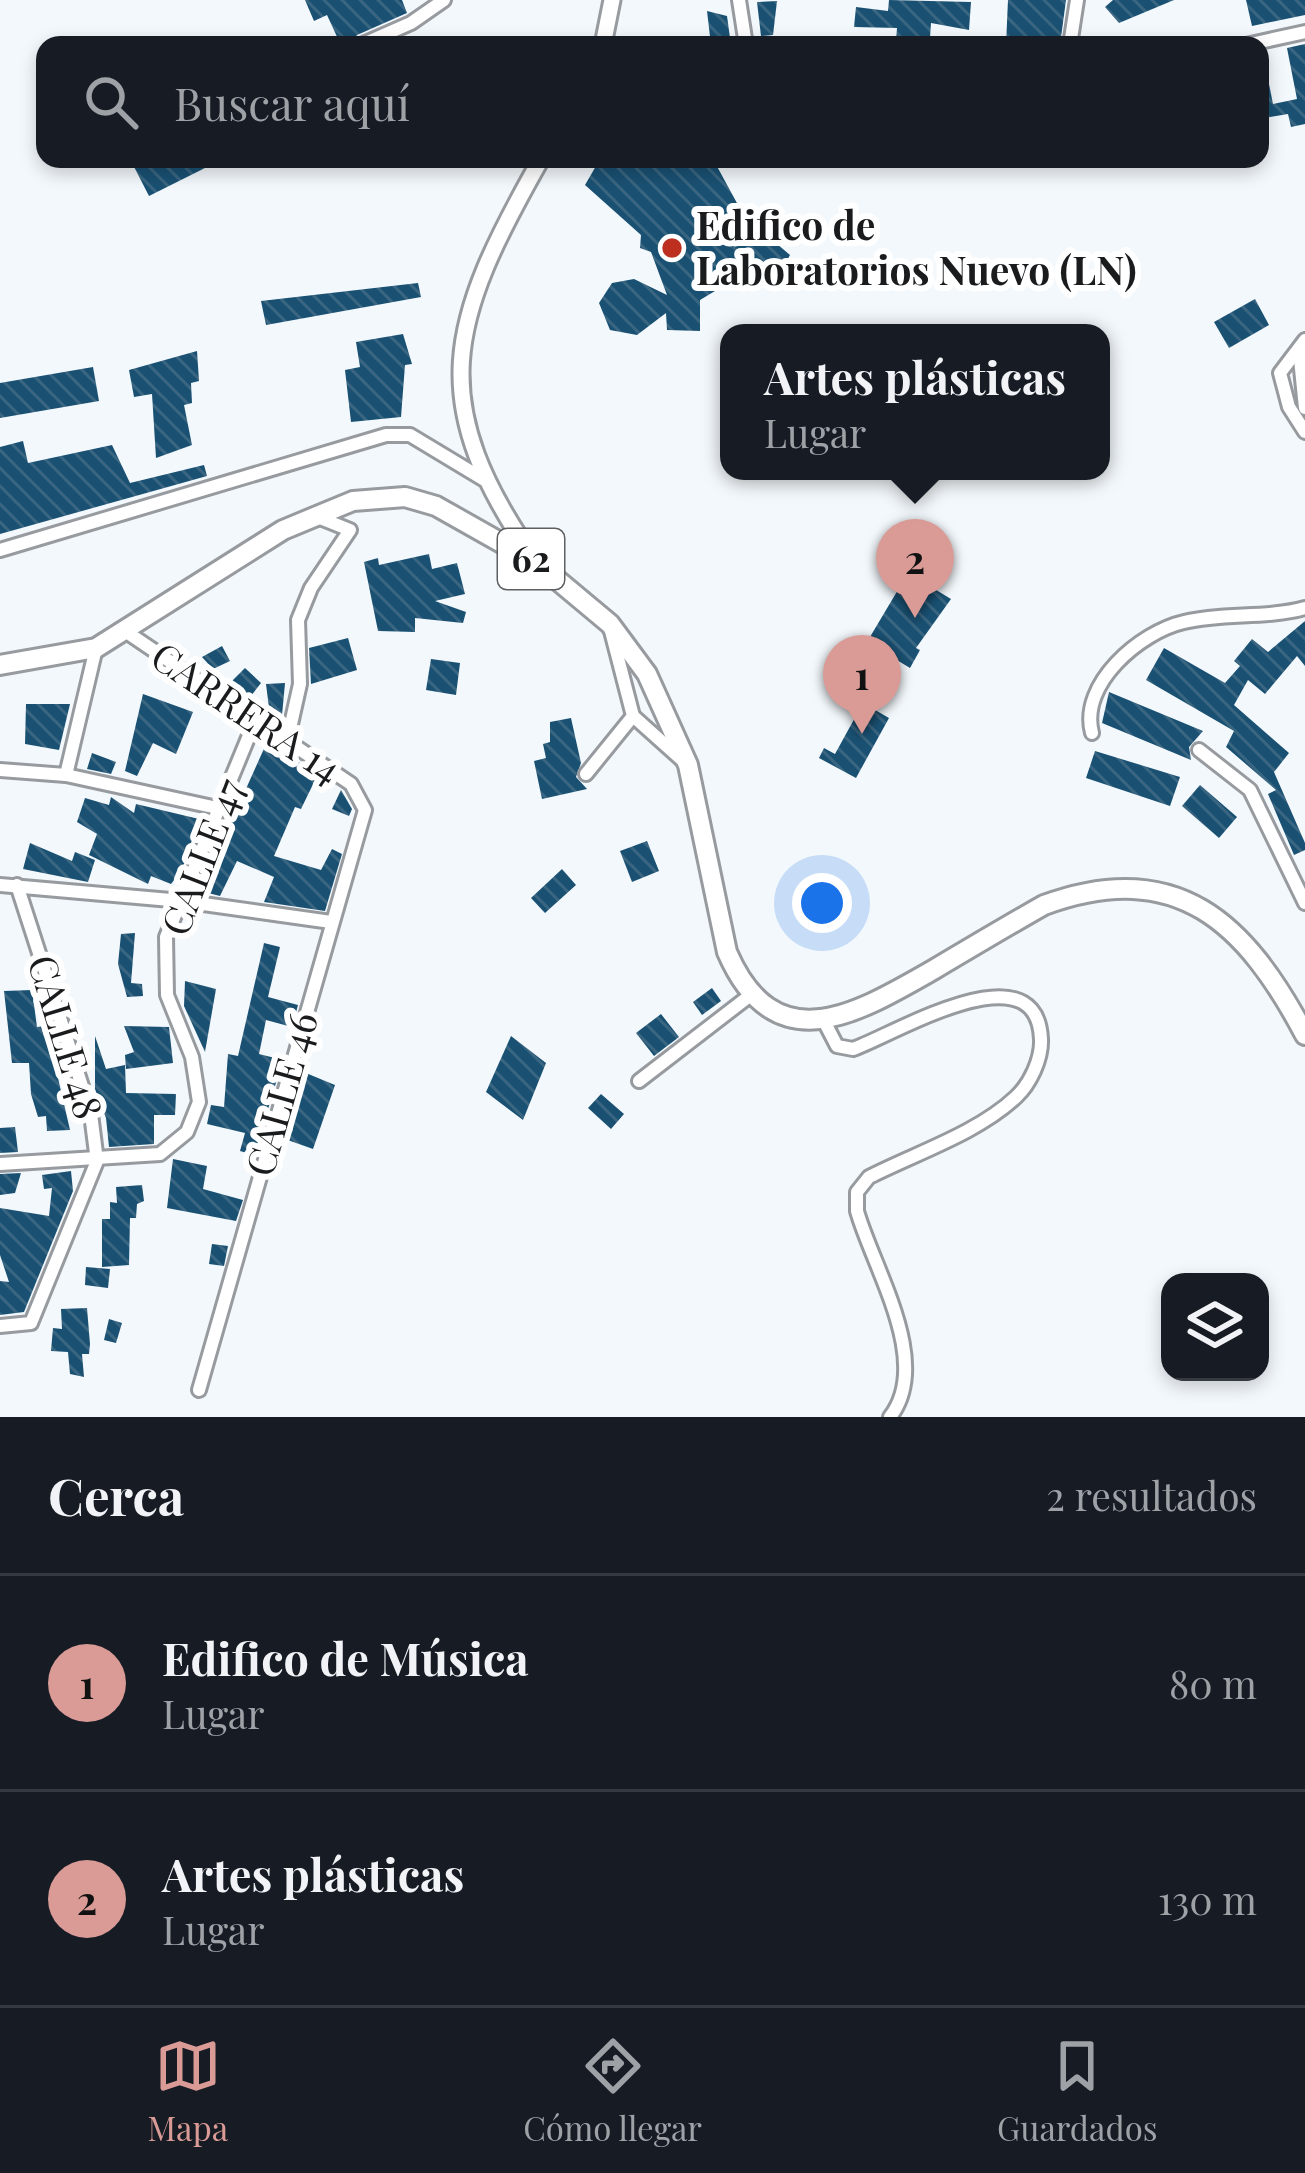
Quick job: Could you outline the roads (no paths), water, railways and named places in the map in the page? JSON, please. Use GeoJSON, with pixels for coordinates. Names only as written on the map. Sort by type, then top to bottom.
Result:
{"type":"FeatureCollection","features":[{"type":"Feature","properties":{"kind":"main road","name":"62"},"geometry":{"type":"LineString","coordinates":[[0,665],[96,648],[283,530],[353,501],[405,496],[464,519],[537,562],[610,624],[647,674],[688,765],[721,934],[737,976],[752,994]]}},
{"type":"Feature","properties":{"kind":"main road"},"geometry":{"type":"LineString","coordinates":[[752,994],[787,1016],[824,1021],[865,1009],[1045,905],[1074,894],[1131,888],[1184,899],[1230,926],[1266,969],[1305,1035]]}},
{"type":"Feature","properties":{"kind":"street"},"geometry":{"type":"LineString","coordinates":[[381,36],[444,0]]}},
{"type":"Feature","properties":{"kind":"street"},"geometry":{"type":"LineString","coordinates":[[605,36],[613,0]]}},
{"type":"Feature","properties":{"kind":"street"},"geometry":{"type":"LineString","coordinates":[[739,0],[745,36]]}},
{"type":"Feature","properties":{"kind":"street"},"geometry":{"type":"LineString","coordinates":[[1071,36],[1077,0]]}},
{"type":"Feature","properties":{"kind":"street"},"geometry":{"type":"LineString","coordinates":[[1269,40],[1305,32]]}},
{"type":"Feature","properties":{"kind":"street"},"geometry":{"type":"LineString","coordinates":[[537,168],[473,299],[462,347],[464,422],[483,479],[537,562]]}},
{"type":"Feature","properties":{"kind":"street"},"geometry":{"type":"LineString","coordinates":[[1302,345],[1305,408]]}},
{"type":"Feature","properties":{"kind":"street"},"geometry":{"type":"LineString","coordinates":[[1280,373],[1302,345]]}},
{"type":"Feature","properties":{"kind":"street"},"geometry":{"type":"LineString","coordinates":[[1280,373],[1302,369]]}},
{"type":"Feature","properties":{"kind":"street"},"geometry":{"type":"LineString","coordinates":[[1280,373],[1289,407],[1305,432]]}},
{"type":"Feature","properties":{"kind":"street"},"geometry":{"type":"LineString","coordinates":[[0,550],[386,435],[410,435],[427,442],[483,479]]}},
{"type":"Feature","properties":{"kind":"street","name":"CALLE 47"},"geometry":{"type":"LineString","coordinates":[[287,742],[300,684],[298,620],[311,588],[350,530],[339,521],[315,517]]}},
{"type":"Feature","properties":{"kind":"street"},"geometry":{"type":"LineString","coordinates":[[1092,733],[1088,710],[1100,679],[1165,629],[1185,622],[1305,608]]}},
{"type":"Feature","properties":{"kind":"street"},"geometry":{"type":"LineString","coordinates":[[610,624],[633,716],[688,765]]}},
{"type":"Feature","properties":{"kind":"street","name":"CARRERA 14"},"geometry":{"type":"LineString","coordinates":[[125,631],[351,784],[363,799]]}},
{"type":"Feature","properties":{"kind":"street"},"geometry":{"type":"LineString","coordinates":[[66,775],[96,648]]}},
{"type":"Feature","properties":{"kind":"street"},"geometry":{"type":"LineString","coordinates":[[586,774],[633,716]]}},
{"type":"Feature","properties":{"kind":"street","name":"CALLE 47"},"geometry":{"type":"LineString","coordinates":[[98,1162],[160,1154],[187,1132],[199,1102],[192,1057],[167,995],[166,938],[255,721]]}},
{"type":"Feature","properties":{"kind":"street"},"geometry":{"type":"LineString","coordinates":[[1199,750],[1250,790],[1305,903]]}},
{"type":"Feature","properties":{"kind":"street"},"geometry":{"type":"LineString","coordinates":[[0,770],[66,775],[222,809]]}},
{"type":"Feature","properties":{"kind":"street","name":"CALLE 46"},"geometry":{"type":"LineString","coordinates":[[199,1390],[365,817],[363,799]]}},
{"type":"Feature","properties":{"kind":"street"},"geometry":{"type":"LineString","coordinates":[[0,885],[182,901],[331,922]]}},
{"type":"Feature","properties":{"kind":"street","name":"CALLE 48"},"geometry":{"type":"LineString","coordinates":[[0,1326],[31,1323],[98,1162],[91,1114],[17,885]]}},
{"type":"Feature","properties":{"kind":"street"},"geometry":{"type":"LineString","coordinates":[[639,1081],[752,994]]}},
{"type":"Feature","properties":{"kind":"street"},"geometry":{"type":"LineString","coordinates":[[824,1021],[831,1040],[844,1051],[950,1007],[1008,998],[1031,1010],[1041,1032],[1036,1065],[1012,1101],[869,1177],[857,1192],[856,1211],[902,1352],[902,1401],[890,1417]]}},
{"type":"Feature","properties":{"kind":"street"},"geometry":{"type":"LineString","coordinates":[[0,1164],[98,1162]]}},
{"type":"Feature","properties":{"kind":"place","name":"Edifico de Laboratorios Nuevo (LN)"},"geometry":{"type":"Point","coordinates":[672,248]}},
{"type":"Feature","properties":{"kind":"place","name":"Artes plásticas"},"geometry":{"type":"Point","coordinates":[915,618]}},
{"type":"Feature","properties":{"kind":"place","name":"Edifico de Música"},"geometry":{"type":"Point","coordinates":[862,734]}}]}
